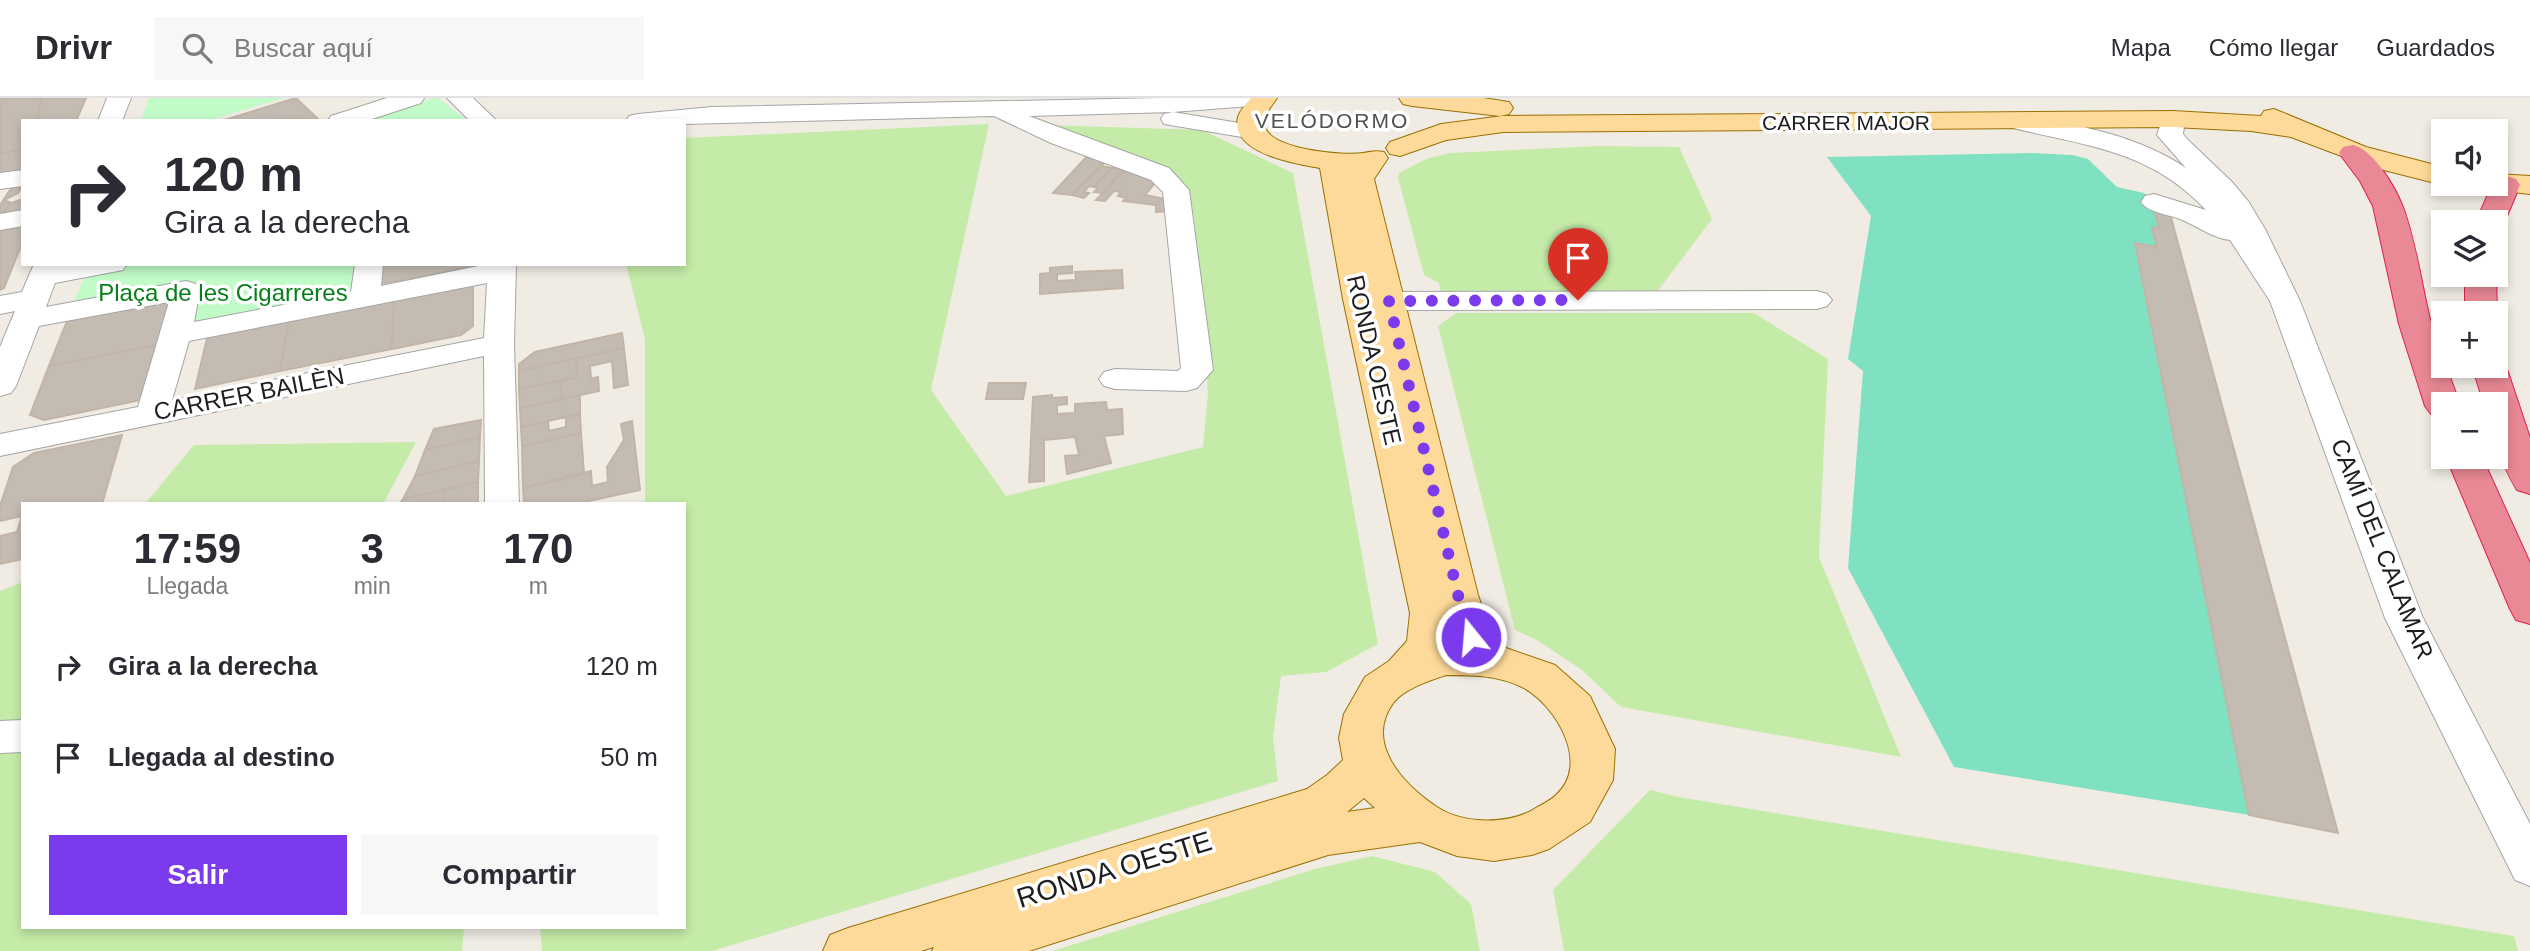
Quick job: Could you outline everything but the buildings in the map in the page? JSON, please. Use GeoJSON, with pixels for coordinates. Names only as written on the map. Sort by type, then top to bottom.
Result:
{"type":"FeatureCollection","features":[{"type":"Feature","properties":{"kind":"highway"},"geometry":{"type":"LineString","coordinates":[[2353,153],[2373,179],[2388,206],[2415,324],[2438,392]]}},
{"type":"Feature","properties":{"kind":"highway"},"geometry":{"type":"LineString","coordinates":[[2497,210],[2510,184]]}},
{"type":"Feature","properties":{"kind":"highway"},"geometry":{"type":"LineString","coordinates":[[2493,378],[2515,448],[2530,481]]}},
{"type":"Feature","properties":{"kind":"highway"},"geometry":{"type":"LineString","coordinates":[[2469,469],[2530,609]]}},
{"type":"Feature","properties":{"kind":"main road"},"geometry":{"type":"LineString","coordinates":[[1254,132],[1250,120],[1254,107],[1264,98]]}},
{"type":"Feature","properties":{"kind":"main road","name":"RONDA OESTE"},"geometry":{"type":"LineString","coordinates":[[1399,98],[1411,107],[1417,120],[1414,134],[1387,153],[1360,179],[1458,595],[1471,637],[1491,659]]}},
{"type":"Feature","properties":{"kind":"main road","name":"CARRER MAJOR"},"geometry":{"type":"LineString","coordinates":[[1412,98],[1819,114],[2170,104],[2180,109],[2296,130]]}},
{"type":"Feature","properties":{"kind":"main road"},"geometry":{"type":"LineString","coordinates":[[2248,98],[2296,130],[2353,153],[2431,173]]}},
{"type":"Feature","properties":{"kind":"main road","name":"CARRER MAJOR"},"geometry":{"type":"LineString","coordinates":[[1254,132],[1271,148],[1294,157],[1333,163],[1387,153],[1441,132],[1503,124],[2018,122],[2180,109]]}},
{"type":"Feature","properties":{"kind":"main road","name":"RONDA OESTE"},"geometry":{"type":"LineString","coordinates":[[1333,163],[1364,321],[1430,613],[1427,646],[1404,673]]}},
{"type":"Feature","properties":{"kind":"main road","name":"RONDA OESTE"},"geometry":{"type":"LineString","coordinates":[[1444,659],[1491,659],[1541,677],[1575,708],[1593,749],[1590,780],[1574,808],[1532,835],[1494,841],[1457,836],[1421,822],[1378,782],[1366,764],[1361,738],[1366,714],[1380,689],[1404,673],[1444,659]]}},
{"type":"Feature","properties":{"kind":"main road","name":"RONDA OESTE"},"geometry":{"type":"LineString","coordinates":[[848,951],[1315,807],[1329,801],[1351,783],[1366,764]]}},
{"type":"Feature","properties":{"kind":"main road","name":"RONDA OESTE"},"geometry":{"type":"LineString","coordinates":[[957,951],[1328,835],[1421,822]]}},
{"type":"Feature","properties":{"kind":"street"},"geometry":{"type":"LineString","coordinates":[[111,119],[119,98]]}},
{"type":"Feature","properties":{"kind":"street"},"geometry":{"type":"LineString","coordinates":[[337,98],[350,119],[412,98]]}},
{"type":"Feature","properties":{"kind":"street"},"geometry":{"type":"LineString","coordinates":[[459,98],[483,119]]}},
{"type":"Feature","properties":{"kind":"street"},"geometry":{"type":"LineString","coordinates":[[659,119],[712,114],[1150,106],[1264,98]]}},
{"type":"Feature","properties":{"kind":"street"},"geometry":{"type":"LineString","coordinates":[[2180,109],[2170,135],[2183,153],[2238,206],[2284,301]]}},
{"type":"Feature","properties":{"kind":"street"},"geometry":{"type":"LineString","coordinates":[[995,110],[1191,120],[1254,132]]}},
{"type":"Feature","properties":{"kind":"street"},"geometry":{"type":"LineString","coordinates":[[995,110],[1060,138],[1160,174],[1176,190],[1197,370],[1186,381],[1115,379]]}},
{"type":"Feature","properties":{"kind":"street"},"geometry":{"type":"LineString","coordinates":[[2018,122],[2091,134],[2127,146],[2173,171],[2212,202],[2242,238],[2284,301]]}},
{"type":"Feature","properties":{"kind":"street"},"geometry":{"type":"LineString","coordinates":[[2173,171],[2180,186],[2178,195],[2172,202],[2150,201],[2190,213],[2242,238]]}},
{"type":"Feature","properties":{"kind":"street"},"geometry":{"type":"LineString","coordinates":[[0,181],[21,178]]}},
{"type":"Feature","properties":{"kind":"street"},"geometry":{"type":"LineString","coordinates":[[0,222],[21,218]]}},
{"type":"Feature","properties":{"kind":"street"},"geometry":{"type":"LineString","coordinates":[[0,305],[107,266]]}},
{"type":"Feature","properties":{"kind":"street"},"geometry":{"type":"LineString","coordinates":[[365,299],[369,266]]}},
{"type":"Feature","properties":{"kind":"street"},"geometry":{"type":"LineString","coordinates":[[176,334],[365,299],[502,268],[499,344],[502,502]]}},
{"type":"Feature","properties":{"kind":"street"},"geometry":{"type":"LineString","coordinates":[[38,290],[186,290],[152,413]]}},
{"type":"Feature","properties":{"kind":"street"},"geometry":{"type":"LineString","coordinates":[[0,386],[38,290]]}},
{"type":"Feature","properties":{"kind":"street"},"geometry":{"type":"LineString","coordinates":[[1389,301],[1817,300]]}},
{"type":"Feature","properties":{"kind":"street","name":"CAMÍ DEL CALAMAR"},"geometry":{"type":"LineString","coordinates":[[2284,301],[2404,618],[2530,867]]}},
{"type":"Feature","properties":{"kind":"street","name":"CARRER BAILÈN"},"geometry":{"type":"LineString","coordinates":[[0,445],[499,344]]}},
{"type":"Feature","properties":{"kind":"street"},"geometry":{"type":"LineString","coordinates":[[0,737],[21,736]]}},
{"type":"Feature","properties":{"kind":"green space"},"geometry":{"type":"Polygon","coordinates":[[[149,98],[284,98],[213,119],[142,119],[149,98]]]}},
{"type":"Feature","properties":{"kind":"green space"},"geometry":{"type":"Polygon","coordinates":[[[438,98],[465,119],[367,119],[438,98]]]}},
{"type":"Feature","properties":{"kind":"green space"},"geometry":{"type":"Polygon","coordinates":[[[989,124],[931,390],[1006,496],[1203,447],[1208,393],[1194,216],[1175,175],[1047,125],[1202,130],[1293,173],[1378,644],[1326,672],[1281,676],[1273,737],[1278,781],[712,951],[542,951],[540,929],[686,929],[686,502],[645,502],[645,339],[627,266],[686,266],[686,138],[989,124]]]}},
{"type":"Feature","properties":{"kind":"green space"},"geometry":{"type":"Polygon","coordinates":[[[1598,146],[1679,147],[1712,219],[1657,292],[1441,294],[1439,283],[1424,275],[1398,178],[1399,173],[1428,158],[1451,153],[1598,146]]]}},
{"type":"Feature","properties":{"kind":"green space"},"geometry":{"type":"Polygon","coordinates":[[[2032,153],[2073,155],[2088,159],[2117,187],[2144,193],[2169,210],[2338,833],[2249,815],[1954,767],[1848,568],[1863,371],[1848,359],[1871,216],[1827,157],[2032,153]]]}},
{"type":"Feature","properties":{"kind":"green space","name":"Plaça de les Cigarreres"},"geometry":{"type":"Polygon","coordinates":[[[118,266],[363,266],[359,296],[184,329],[71,310],[86,272],[118,266]]]}},
{"type":"Feature","properties":{"kind":"green space"},"geometry":{"type":"Polygon","coordinates":[[[1456,313],[1754,313],[1828,359],[1819,557],[1901,757],[1621,707],[1582,670],[1537,640],[1515,630],[1438,326],[1456,313]]]}},
{"type":"Feature","properties":{"kind":"green space"},"geometry":{"type":"Polygon","coordinates":[[[416,442],[384,502],[147,502],[194,445],[416,442]]]}},
{"type":"Feature","properties":{"kind":"green space"},"geometry":{"type":"Polygon","coordinates":[[[21,583],[21,929],[464,929],[462,951],[0,951],[0,591],[21,583]]]}},
{"type":"Feature","properties":{"kind":"green space"},"geometry":{"type":"Polygon","coordinates":[[[1650,790],[2514,936],[2518,951],[1564,951],[1553,890],[1650,790]]]}},
{"type":"Feature","properties":{"kind":"green space"},"geometry":{"type":"Polygon","coordinates":[[[1372,856],[1435,872],[1471,904],[1480,951],[1052,951],[1315,869],[1372,856]]]}},
{"type":"Feature","properties":{"kind":"district","name":"VELÓDORMO"},"geometry":{"type":"Point","coordinates":[1332,121]}},
{"type":"Feature","properties":{"kind":"route"},"geometry":{"type":"LineString","coordinates":[[1471,637],[1458,595],[1389,301],[1578,300]]}}]}
